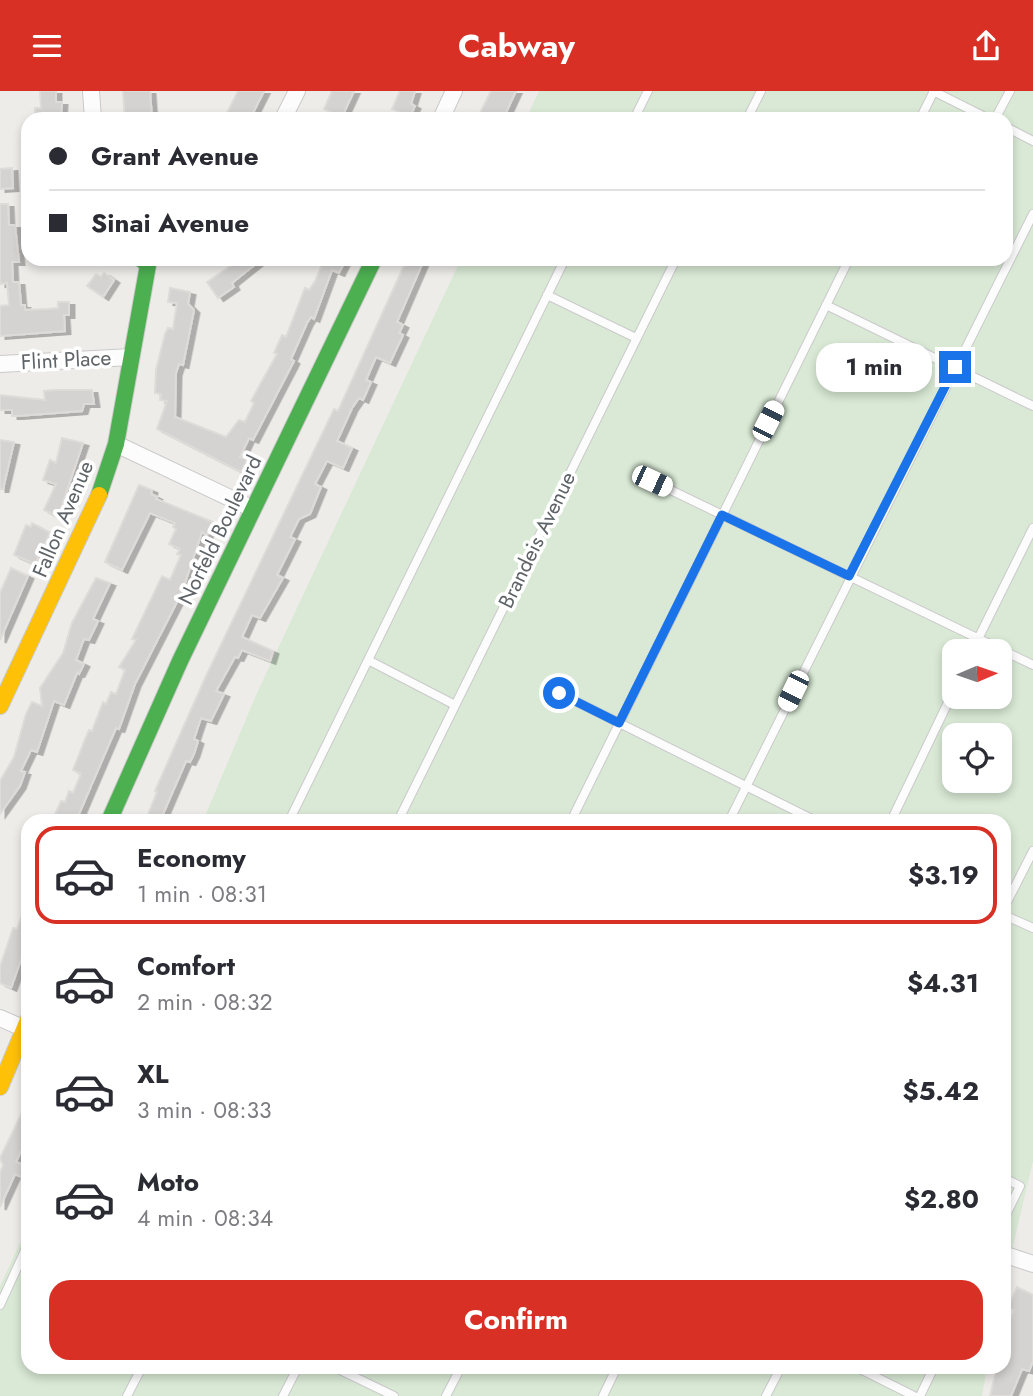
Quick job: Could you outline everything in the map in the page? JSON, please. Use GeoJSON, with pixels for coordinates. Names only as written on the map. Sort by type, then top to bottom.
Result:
{"type":"FeatureCollection","features":[{"type":"Feature","properties":{"kind":"street"},"geometry":{"type":"LineString","coordinates":[[91,91],[92,112]]}},
{"type":"Feature","properties":{"kind":"street"},"geometry":{"type":"LineString","coordinates":[[286,112],[297,91]]}},
{"type":"Feature","properties":{"kind":"street"},"geometry":{"type":"LineString","coordinates":[[444,112],[454,91]]}},
{"type":"Feature","properties":{"kind":"street","name":"Fallon Avenue"},"geometry":{"type":"LineString","coordinates":[[0,706],[96,506],[116,444],[144,266]]}},
{"type":"Feature","properties":{"kind":"street","name":"Norfeld Boulevard"},"geometry":{"type":"LineString","coordinates":[[112,814],[180,661],[371,266]]}},
{"type":"Feature","properties":{"kind":"street","name":"Flint Place"},"geometry":{"type":"LineString","coordinates":[[0,364],[131,357]]}},
{"type":"Feature","properties":{"kind":"street"},"geometry":{"type":"LineString","coordinates":[[116,444],[253,509]]}},
{"type":"Feature","properties":{"kind":"street"},"geometry":{"type":"LineString","coordinates":[[0,1018],[21,1023]]}},
{"type":"Feature","properties":{"kind":"street"},"geometry":{"type":"LineString","coordinates":[[0,1087],[21,1036]]}},
{"type":"Feature","properties":{"kind":"street"},"geometry":{"type":"LineString","coordinates":[[1011,1257],[1033,1263]]}},
{"type":"Feature","properties":{"kind":"lane"},"geometry":{"type":"LineString","coordinates":[[638,112],[648,91]]}},
{"type":"Feature","properties":{"kind":"lane"},"geometry":{"type":"LineString","coordinates":[[750,112],[761,91]]}},
{"type":"Feature","properties":{"kind":"lane"},"geometry":{"type":"LineString","coordinates":[[923,112],[933,91],[975,112]]}},
{"type":"Feature","properties":{"kind":"lane"},"geometry":{"type":"LineString","coordinates":[[999,112],[1010,91]]}},
{"type":"Feature","properties":{"kind":"lane"},"geometry":{"type":"LineString","coordinates":[[1013,131],[1033,141]]}},
{"type":"Feature","properties":{"kind":"lane"},"geometry":{"type":"LineString","coordinates":[[1013,253],[1033,214]]}},
{"type":"Feature","properties":{"kind":"lane"},"geometry":{"type":"LineString","coordinates":[[292,814],[562,266]]}},
{"type":"Feature","properties":{"kind":"lane","name":"Brandeis Avenue"},"geometry":{"type":"LineString","coordinates":[[401,814],[672,266]]}},
{"type":"Feature","properties":{"kind":"lane"},"geometry":{"type":"LineString","coordinates":[[574,814],[846,266]]}},
{"type":"Feature","properties":{"kind":"lane"},"geometry":{"type":"LineString","coordinates":[[732,814],[849,576],[1006,266]]}},
{"type":"Feature","properties":{"kind":"lane"},"geometry":{"type":"LineString","coordinates":[[547,295],[636,338]]}},
{"type":"Feature","properties":{"kind":"lane"},"geometry":{"type":"LineString","coordinates":[[826,305],[1033,406]]}},
{"type":"Feature","properties":{"kind":"lane"},"geometry":{"type":"LineString","coordinates":[[652,481],[1033,666]]}},
{"type":"Feature","properties":{"kind":"lane"},"geometry":{"type":"LineString","coordinates":[[978,638],[1033,528]]}},
{"type":"Feature","properties":{"kind":"lane"},"geometry":{"type":"LineString","coordinates":[[368,660],[455,705]]}},
{"type":"Feature","properties":{"kind":"lane"},"geometry":{"type":"LineString","coordinates":[[559,693],[803,814]]}},
{"type":"Feature","properties":{"kind":"lane"},"geometry":{"type":"LineString","coordinates":[[894,814],[945,709]]}},
{"type":"Feature","properties":{"kind":"lane"},"geometry":{"type":"LineString","coordinates":[[1011,894],[1033,851]]}},
{"type":"Feature","properties":{"kind":"lane"},"geometry":{"type":"LineString","coordinates":[[1011,918],[1033,928]]}},
{"type":"Feature","properties":{"kind":"lane"},"geometry":{"type":"LineString","coordinates":[[1011,1182],[1020,1186],[1011,1205]]}},
{"type":"Feature","properties":{"kind":"lane"},"geometry":{"type":"LineString","coordinates":[[0,1305],[21,1259]]}},
{"type":"Feature","properties":{"kind":"lane"},"geometry":{"type":"LineString","coordinates":[[127,1396],[138,1374]]}},
{"type":"Feature","properties":{"kind":"lane"},"geometry":{"type":"LineString","coordinates":[[283,1396],[294,1374]]}},
{"type":"Feature","properties":{"kind":"lane"},"geometry":{"type":"LineString","coordinates":[[348,1374],[394,1396]]}},
{"type":"Feature","properties":{"kind":"lane"},"geometry":{"type":"LineString","coordinates":[[446,1396],[457,1374]]}},
{"type":"Feature","properties":{"kind":"lane"},"geometry":{"type":"LineString","coordinates":[[603,1396],[614,1374]]}},
{"type":"Feature","properties":{"kind":"lane"},"geometry":{"type":"LineString","coordinates":[[766,1396],[777,1374]]}},
{"type":"Feature","properties":{"kind":"lane"},"geometry":{"type":"LineString","coordinates":[[870,1374],[914,1396]]}},
{"type":"Feature","properties":{"kind":"lane"},"geometry":{"type":"LineString","coordinates":[[920,1396],[931,1374]]}},
{"type":"Feature","properties":{"kind":"green space"},"geometry":{"type":"Polygon","coordinates":[[[539,91],[1033,91],[1033,1161],[1011,1254],[1011,814],[206,814],[257,693],[458,266],[1013,266],[1013,112],[529,112],[539,91]]]}},
{"type":"Feature","properties":{"kind":"green space"},"geometry":{"type":"Polygon","coordinates":[[[21,1241],[21,1374],[986,1374],[982,1396],[0,1396],[0,1286],[21,1241]]]}},
{"type":"Feature","properties":{"kind":"building"},"geometry":{"type":"Polygon","coordinates":[[[40,91],[56,91],[56,102],[62,102],[61,112],[35,112],[35,108],[41,108],[40,91]]]}},
{"type":"Feature","properties":{"kind":"building"},"geometry":{"type":"Polygon","coordinates":[[[123,91],[150,91],[152,112],[124,112],[123,91]]]}},
{"type":"Feature","properties":{"kind":"building"},"geometry":{"type":"Polygon","coordinates":[[[238,91],[264,91],[254,112],[228,112],[238,91]]]}},
{"type":"Feature","properties":{"kind":"building"},"geometry":{"type":"Polygon","coordinates":[[[332,91],[354,91],[344,112],[324,109],[332,91]]]}},
{"type":"Feature","properties":{"kind":"building"},"geometry":{"type":"Polygon","coordinates":[[[400,91],[415,91],[411,104],[415,106],[412,112],[392,109],[400,91]]]}},
{"type":"Feature","properties":{"kind":"building"},"geometry":{"type":"Polygon","coordinates":[[[491,91],[516,91],[506,112],[480,112],[491,91]]]}},
{"type":"Feature","properties":{"kind":"building"},"geometry":{"type":"Polygon","coordinates":[[[12,168],[13,188],[0,189],[0,169],[12,168]]]}},
{"type":"Feature","properties":{"kind":"building"},"geometry":{"type":"Polygon","coordinates":[[[0,204],[8,204],[9,225],[15,225],[19,262],[12,262],[13,282],[19,282],[21,305],[25,305],[25,310],[48,309],[58,308],[58,302],[69,302],[69,315],[64,315],[65,331],[0,336],[0,306],[9,305],[7,283],[0,284],[0,204]]]}},
{"type":"Feature","properties":{"kind":"building"},"geometry":{"type":"Polygon","coordinates":[[[231,266],[253,266],[232,283],[234,287],[218,298],[207,282],[231,266]]]}},
{"type":"Feature","properties":{"kind":"building"},"geometry":{"type":"Polygon","coordinates":[[[322,266],[342,266],[339,273],[332,270],[314,319],[311,317],[307,323],[291,359],[294,361],[253,440],[249,438],[240,457],[247,460],[241,472],[157,429],[167,401],[160,400],[161,394],[155,393],[156,370],[165,334],[168,328],[173,329],[177,303],[168,302],[170,288],[190,292],[188,304],[194,310],[183,365],[179,364],[176,373],[175,417],[226,437],[239,420],[245,422],[254,403],[251,401],[277,354],[274,353],[282,335],[286,337],[305,288],[309,290],[322,266]]]}},
{"type":"Feature","properties":{"kind":"building"},"geometry":{"type":"Polygon","coordinates":[[[404,266],[421,266],[397,322],[403,325],[399,333],[403,335],[390,363],[376,357],[366,380],[371,382],[363,400],[359,398],[352,408],[337,441],[352,448],[343,468],[327,461],[315,484],[321,487],[310,514],[299,519],[290,537],[295,539],[277,575],[283,578],[260,618],[252,615],[242,637],[273,651],[270,661],[242,650],[238,658],[235,657],[216,691],[224,694],[211,721],[201,718],[194,739],[198,741],[194,754],[190,762],[186,761],[163,814],[148,814],[157,792],[155,791],[206,676],[334,409],[338,411],[404,266]]]}},
{"type":"Feature","properties":{"kind":"building"},"geometry":{"type":"Polygon","coordinates":[[[104,273],[114,280],[103,297],[87,286],[96,274],[101,277],[104,273]]]}},
{"type":"Feature","properties":{"kind":"building"},"geometry":{"type":"Polygon","coordinates":[[[92,390],[94,404],[84,404],[82,411],[17,416],[12,416],[12,410],[0,410],[0,395],[45,400],[44,391],[92,390]]]}},
{"type":"Feature","properties":{"kind":"building"},"geometry":{"type":"Polygon","coordinates":[[[62,438],[83,443],[58,517],[44,510],[56,484],[43,480],[50,460],[56,463],[62,438]]]}},
{"type":"Feature","properties":{"kind":"building"},"geometry":{"type":"Polygon","coordinates":[[[0,440],[14,442],[3,489],[0,489],[0,440]]]}},
{"type":"Feature","properties":{"kind":"building"},"geometry":{"type":"Polygon","coordinates":[[[139,485],[152,490],[151,494],[157,497],[156,499],[213,522],[207,535],[202,532],[182,592],[135,684],[119,729],[116,728],[79,814],[55,814],[61,801],[65,802],[69,791],[73,793],[81,774],[73,770],[86,737],[89,730],[92,731],[103,702],[106,704],[111,692],[116,694],[125,670],[119,667],[136,640],[132,639],[162,576],[170,580],[181,555],[177,554],[180,549],[169,544],[176,529],[173,527],[175,523],[150,513],[122,570],[105,562],[139,485]]]}},
{"type":"Feature","properties":{"kind":"building"},"geometry":{"type":"Polygon","coordinates":[[[32,523],[50,533],[35,564],[14,555],[26,525],[31,527],[32,523]]]}},
{"type":"Feature","properties":{"kind":"building"},"geometry":{"type":"Polygon","coordinates":[[[11,568],[28,576],[0,640],[0,593],[11,568]]]}},
{"type":"Feature","properties":{"kind":"building"},"geometry":{"type":"Polygon","coordinates":[[[96,578],[110,583],[93,619],[98,621],[89,640],[84,639],[76,660],[84,664],[79,674],[77,673],[64,705],[54,701],[37,752],[31,750],[21,771],[25,772],[20,786],[0,814],[0,781],[14,757],[26,714],[32,702],[42,706],[40,688],[63,653],[72,623],[96,578]]]}},
{"type":"Feature","properties":{"kind":"building"},"geometry":{"type":"Polygon","coordinates":[[[21,918],[21,960],[11,988],[0,983],[0,967],[13,928],[17,929],[21,918]]]}},
{"type":"Feature","properties":{"kind":"building"},"geometry":{"type":"Polygon","coordinates":[[[21,1114],[21,1151],[16,1162],[21,1164],[21,1177],[15,1174],[0,1207],[0,1173],[3,1165],[0,1158],[21,1114]]]}},
{"type":"Feature","properties":{"kind":"building"},"geometry":{"type":"Polygon","coordinates":[[[1017,1287],[1033,1295],[1033,1361],[1029,1371],[1022,1369],[1011,1396],[990,1396],[995,1374],[1011,1374],[1011,1317],[1014,1310],[1011,1309],[1011,1301],[1017,1287]]]}},
{"type":"Feature","properties":{"kind":"traffic: fast"},"geometry":{"type":"LineString","coordinates":[[99,495],[116,444],[148,266]]}},
{"type":"Feature","properties":{"kind":"traffic: fast"},"geometry":{"type":"LineString","coordinates":[[112,814],[180,661],[371,266]]}},
{"type":"Feature","properties":{"kind":"traffic: slow"},"geometry":{"type":"LineString","coordinates":[[0,706],[99,495]]}},
{"type":"Feature","properties":{"kind":"traffic: slow"},"geometry":{"type":"LineString","coordinates":[[0,1087],[21,1037]]}},
{"type":"Feature","properties":{"kind":"route"},"geometry":{"type":"LineString","coordinates":[[559,693],[619,723],[722,515],[849,576],[955,367]]}}]}
